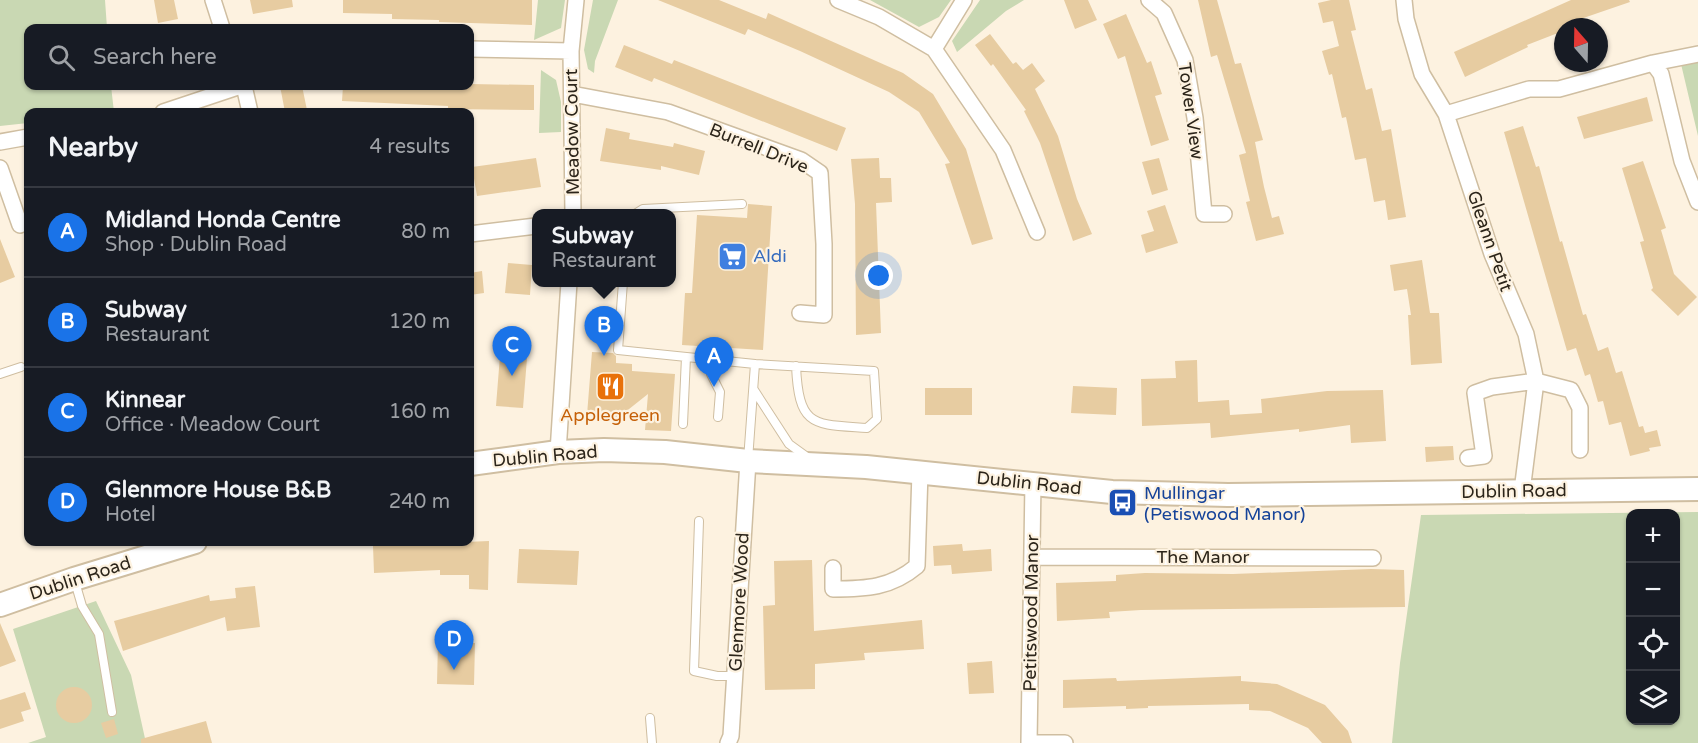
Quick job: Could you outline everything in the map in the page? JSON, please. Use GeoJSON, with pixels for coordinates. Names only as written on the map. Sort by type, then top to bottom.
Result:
{"type":"FeatureCollection","features":[{"type":"Feature","properties":{"kind":"main road","name":"Dublin Road"},"geometry":{"type":"LineString","coordinates":[[474,463],[558,452],[665,452],[748,461],[1033,482],[1112,492],[1228,495],[1698,489]]}},
{"type":"Feature","properties":{"kind":"main road","name":"Dublin Road"},"geometry":{"type":"LineString","coordinates":[[0,605],[74,579],[182,546]]}},
{"type":"Feature","properties":{"kind":"street"},"geometry":{"type":"LineString","coordinates":[[213,0],[221,24]]}},
{"type":"Feature","properties":{"kind":"street","name":"Meadow Court"},"geometry":{"type":"LineString","coordinates":[[573,209],[571,51],[576,0]]}},
{"type":"Feature","properties":{"kind":"street"},"geometry":{"type":"LineString","coordinates":[[838,0],[879,16],[934,49],[1003,150],[1037,232]]}},
{"type":"Feature","properties":{"kind":"street"},"geometry":{"type":"LineString","coordinates":[[934,49],[964,0]]}},
{"type":"Feature","properties":{"kind":"street","name":"Tower View"},"geometry":{"type":"LineString","coordinates":[[1149,0],[1164,12],[1185,60],[1195,118],[1204,214],[1224,213]]}},
{"type":"Feature","properties":{"kind":"street","name":"Gleann Petit"},"geometry":{"type":"LineString","coordinates":[[1404,0],[1406,19],[1422,74],[1446,114],[1492,254],[1526,334],[1536,381],[1522,491]]}},
{"type":"Feature","properties":{"kind":"street"},"geometry":{"type":"LineString","coordinates":[[474,49],[571,51]]}},
{"type":"Feature","properties":{"kind":"street"},"geometry":{"type":"LineString","coordinates":[[1446,114],[1529,89],[1559,89],[1653,63],[1698,54]]}},
{"type":"Feature","properties":{"kind":"street"},"geometry":{"type":"LineString","coordinates":[[1653,63],[1661,75],[1682,161],[1698,202]]}},
{"type":"Feature","properties":{"kind":"street"},"geometry":{"type":"LineString","coordinates":[[176,108],[231,90]]}},
{"type":"Feature","properties":{"kind":"street"},"geometry":{"type":"LineString","coordinates":[[244,90],[249,108]]}},
{"type":"Feature","properties":{"kind":"street","name":"Burrell Drive"},"geometry":{"type":"LineString","coordinates":[[572,94],[668,112],[801,160],[820,173],[824,315],[800,314]]}},
{"type":"Feature","properties":{"kind":"street"},"geometry":{"type":"LineString","coordinates":[[0,142],[24,138]]}},
{"type":"Feature","properties":{"kind":"street"},"geometry":{"type":"LineString","coordinates":[[0,168],[20,225]]}},
{"type":"Feature","properties":{"kind":"street"},"geometry":{"type":"LineString","coordinates":[[474,234],[532,227]]}},
{"type":"Feature","properties":{"kind":"street"},"geometry":{"type":"LineString","coordinates":[[558,452],[569,287]]}},
{"type":"Feature","properties":{"kind":"street"},"geometry":{"type":"LineString","coordinates":[[1468,458],[1484,456],[1475,393],[1492,387],[1536,381],[1570,390],[1580,408],[1580,450]]}},
{"type":"Feature","properties":{"kind":"street","name":"Glenmore Wood"},"geometry":{"type":"LineString","coordinates":[[728,743],[731,736],[748,461]]}},
{"type":"Feature","properties":{"kind":"street"},"geometry":{"type":"LineString","coordinates":[[833,568],[833,589],[872,588],[889,584],[917,566],[920,472]]}},
{"type":"Feature","properties":{"kind":"street","name":"Petitswood Manor"},"geometry":{"type":"LineString","coordinates":[[1029,743],[1033,482]]}},
{"type":"Feature","properties":{"kind":"street","name":"The Manor"},"geometry":{"type":"LineString","coordinates":[[1033,557],[1373,558]]}},
{"type":"Feature","properties":{"kind":"street"},"geometry":{"type":"LineString","coordinates":[[1029,743],[1065,743]]}},
{"type":"Feature","properties":{"kind":"lane"},"geometry":{"type":"LineString","coordinates":[[644,209],[742,204]]}},
{"type":"Feature","properties":{"kind":"lane"},"geometry":{"type":"LineString","coordinates":[[623,287],[618,350],[755,364],[796,366],[874,371],[878,419],[867,428],[819,424],[810,418],[802,406],[796,366]]}},
{"type":"Feature","properties":{"kind":"lane"},"geometry":{"type":"LineString","coordinates":[[683,424],[686,357]]}},
{"type":"Feature","properties":{"kind":"lane"},"geometry":{"type":"LineString","coordinates":[[713,360],[711,374],[720,392],[718,417]]}},
{"type":"Feature","properties":{"kind":"lane"},"geometry":{"type":"LineString","coordinates":[[748,461],[755,364]]}},
{"type":"Feature","properties":{"kind":"lane"},"geometry":{"type":"LineString","coordinates":[[0,374],[21,367]]}},
{"type":"Feature","properties":{"kind":"lane"},"geometry":{"type":"LineString","coordinates":[[753,390],[789,444],[818,465]]}},
{"type":"Feature","properties":{"kind":"lane"},"geometry":{"type":"LineString","coordinates":[[699,520],[694,671],[717,676],[734,676]]}},
{"type":"Feature","properties":{"kind":"lane"},"geometry":{"type":"LineString","coordinates":[[74,579],[82,606],[99,634],[112,712]]}},
{"type":"Feature","properties":{"kind":"lane"},"geometry":{"type":"LineString","coordinates":[[650,718],[652,743]]}},
{"type":"Feature","properties":{"kind":"green space"},"geometry":{"type":"Polygon","coordinates":[[[0,0],[105,0],[107,24],[24,24],[24,90],[111,90],[114,108],[24,108],[24,123],[0,126],[0,0]]]}},
{"type":"Feature","properties":{"kind":"green space"},"geometry":{"type":"Polygon","coordinates":[[[538,0],[565,0],[561,28],[534,40],[538,0]]]}},
{"type":"Feature","properties":{"kind":"green space"},"geometry":{"type":"Polygon","coordinates":[[[593,0],[618,0],[595,61],[594,73],[588,69],[584,50],[593,0]]]}},
{"type":"Feature","properties":{"kind":"green space"},"geometry":{"type":"Polygon","coordinates":[[[870,0],[951,0],[939,17],[919,27],[870,0]]]}},
{"type":"Feature","properties":{"kind":"green space"},"geometry":{"type":"Polygon","coordinates":[[[980,0],[1024,0],[1006,11],[957,52],[952,41],[980,0]]]}},
{"type":"Feature","properties":{"kind":"green space"},"geometry":{"type":"Polygon","coordinates":[[[1698,62],[1698,136],[1681,64],[1698,62]]]}},
{"type":"Feature","properties":{"kind":"green space"},"geometry":{"type":"Polygon","coordinates":[[[541,70],[556,80],[561,102],[561,132],[539,133],[541,70]]]}},
{"type":"Feature","properties":{"kind":"green space"},"geometry":{"type":"Polygon","coordinates":[[[1680,512],[1698,512],[1698,743],[1392,743],[1400,663],[1421,515],[1626,513],[1626,725],[1680,725],[1680,512]]]}},
{"type":"Feature","properties":{"kind":"green space"},"geometry":{"type":"Polygon","coordinates":[[[96,601],[131,675],[146,743],[28,743],[46,737],[13,629],[96,601]]]}},
{"type":"Feature","properties":{"kind":"building"},"geometry":{"type":"Polygon","coordinates":[[[154,0],[174,0],[178,19],[158,23],[154,0]]]}},
{"type":"Feature","properties":{"kind":"building"},"geometry":{"type":"Polygon","coordinates":[[[250,0],[292,0],[293,7],[253,14],[250,0]]]}},
{"type":"Feature","properties":{"kind":"building"},"geometry":{"type":"Polygon","coordinates":[[[343,0],[532,0],[532,25],[439,22],[439,20],[392,19],[392,14],[343,13],[343,0]]]}},
{"type":"Feature","properties":{"kind":"building"},"geometry":{"type":"Polygon","coordinates":[[[658,0],[719,0],[766,19],[768,13],[903,73],[933,94],[966,149],[993,239],[972,245],[945,164],[950,163],[919,112],[889,92],[800,51],[748,29],[745,35],[658,0]]]}},
{"type":"Feature","properties":{"kind":"building"},"geometry":{"type":"Polygon","coordinates":[[[1064,0],[1088,0],[1097,20],[1075,29],[1064,0]]]}},
{"type":"Feature","properties":{"kind":"building"},"geometry":{"type":"Polygon","coordinates":[[[1198,0],[1217,0],[1235,64],[1241,63],[1263,140],[1255,142],[1264,187],[1272,218],[1279,216],[1284,234],[1256,241],[1246,202],[1250,201],[1239,155],[1246,153],[1217,55],[1211,57],[1198,0]]]}},
{"type":"Feature","properties":{"kind":"building"},"geometry":{"type":"Polygon","coordinates":[[[1349,0],[1356,30],[1351,31],[1366,90],[1372,88],[1382,131],[1391,129],[1406,217],[1388,220],[1385,200],[1374,202],[1366,158],[1355,160],[1346,117],[1342,118],[1332,74],[1329,75],[1322,51],[1339,46],[1333,21],[1323,23],[1318,3],[1349,0]]]}},
{"type":"Feature","properties":{"kind":"building"},"geometry":{"type":"Polygon","coordinates":[[[1571,0],[1629,0],[1630,2],[1583,18],[1554,18],[1554,34],[1527,45],[1528,47],[1465,77],[1454,52],[1571,0]]]}},
{"type":"Feature","properties":{"kind":"building"},"geometry":{"type":"Polygon","coordinates":[[[1126,14],[1147,63],[1151,61],[1162,94],[1155,96],[1169,140],[1151,146],[1125,56],[1118,59],[1103,24],[1126,14]]]}},
{"type":"Feature","properties":{"kind":"building"},"geometry":{"type":"Polygon","coordinates":[[[990,34],[1013,64],[1016,62],[1023,70],[1032,63],[1045,81],[1035,89],[1058,136],[1077,199],[1092,234],[1073,241],[1040,143],[1024,111],[1026,110],[993,64],[991,66],[975,45],[990,34]]]}},
{"type":"Feature","properties":{"kind":"building"},"geometry":{"type":"Polygon","coordinates":[[[624,45],[672,64],[674,60],[846,128],[837,151],[654,78],[652,82],[615,67],[624,45]]]}},
{"type":"Feature","properties":{"kind":"building"},"geometry":{"type":"Polygon","coordinates":[[[474,84],[534,85],[534,110],[474,109],[342,101],[343,90],[474,90],[474,84]]]}},
{"type":"Feature","properties":{"kind":"building"},"geometry":{"type":"Polygon","coordinates":[[[281,90],[303,90],[307,108],[284,108],[281,90]]]}},
{"type":"Feature","properties":{"kind":"building"},"geometry":{"type":"Polygon","coordinates":[[[1647,97],[1653,121],[1584,139],[1577,117],[1647,97]]]}},
{"type":"Feature","properties":{"kind":"building"},"geometry":{"type":"Polygon","coordinates":[[[1523,126],[1536,167],[1539,166],[1583,315],[1586,314],[1598,351],[1608,347],[1616,373],[1622,371],[1639,427],[1643,426],[1645,433],[1657,430],[1661,446],[1649,448],[1650,451],[1630,456],[1621,422],[1609,425],[1603,401],[1598,402],[1590,374],[1585,376],[1576,348],[1567,351],[1504,132],[1523,126]]]}},
{"type":"Feature","properties":{"kind":"building"},"geometry":{"type":"Polygon","coordinates":[[[606,128],[630,133],[629,139],[673,147],[674,143],[705,151],[699,175],[661,166],[661,170],[600,161],[606,128]]]}},
{"type":"Feature","properties":{"kind":"building"},"geometry":{"type":"Polygon","coordinates":[[[536,158],[541,187],[477,196],[474,167],[536,158]]]}},
{"type":"Feature","properties":{"kind":"building"},"geometry":{"type":"Polygon","coordinates":[[[879,158],[880,178],[891,178],[892,202],[876,203],[881,333],[856,335],[855,204],[851,159],[879,158]]]}},
{"type":"Feature","properties":{"kind":"building"},"geometry":{"type":"Polygon","coordinates":[[[1159,158],[1168,190],[1152,195],[1142,162],[1159,158]]]}},
{"type":"Feature","properties":{"kind":"building"},"geometry":{"type":"Polygon","coordinates":[[[1643,161],[1666,228],[1661,230],[1674,274],[1697,297],[1678,316],[1651,290],[1653,288],[1640,242],[1644,241],[1622,168],[1643,161]]]}},
{"type":"Feature","properties":{"kind":"building","name":"Aldi"},"geometry":{"type":"Polygon","coordinates":[[[748,204],[772,206],[763,350],[682,345],[685,293],[692,293],[697,215],[747,218],[748,204]]]}},
{"type":"Feature","properties":{"kind":"building"},"geometry":{"type":"Polygon","coordinates":[[[1165,205],[1178,243],[1146,253],[1141,235],[1154,231],[1147,211],[1165,205]]]}},
{"type":"Feature","properties":{"kind":"building"},"geometry":{"type":"Polygon","coordinates":[[[0,239],[15,277],[0,283],[0,239]]]}},
{"type":"Feature","properties":{"kind":"building"},"geometry":{"type":"Polygon","coordinates":[[[1422,260],[1430,313],[1439,313],[1442,363],[1411,365],[1408,315],[1411,315],[1407,289],[1394,291],[1390,265],[1422,260]]]}},
{"type":"Feature","properties":{"kind":"building"},"geometry":{"type":"Polygon","coordinates":[[[508,263],[532,265],[530,295],[505,293],[508,263]]]}},
{"type":"Feature","properties":{"kind":"building"},"geometry":{"type":"Polygon","coordinates":[[[482,271],[484,293],[474,294],[474,272],[482,271]]]}},
{"type":"Feature","properties":{"kind":"building"},"geometry":{"type":"Polygon","coordinates":[[[501,343],[528,346],[523,408],[496,406],[501,343]]]}},
{"type":"Feature","properties":{"kind":"building"},"geometry":{"type":"Polygon","coordinates":[[[592,352],[613,353],[616,356],[616,363],[632,364],[632,371],[675,374],[671,431],[645,430],[648,394],[619,417],[587,415],[592,352]]]}},
{"type":"Feature","properties":{"kind":"building"},"geometry":{"type":"Polygon","coordinates":[[[1197,360],[1198,402],[1229,400],[1230,415],[1262,413],[1261,399],[1327,391],[1383,390],[1386,441],[1351,443],[1350,425],[1299,432],[1299,429],[1211,438],[1210,423],[1142,426],[1141,379],[1176,378],[1175,361],[1197,360]]]}},
{"type":"Feature","properties":{"kind":"building"},"geometry":{"type":"Polygon","coordinates":[[[1073,386],[1117,388],[1116,415],[1071,413],[1073,386]]]}},
{"type":"Feature","properties":{"kind":"building"},"geometry":{"type":"Polygon","coordinates":[[[925,388],[972,388],[972,415],[925,415],[925,388]]]}},
{"type":"Feature","properties":{"kind":"building"},"geometry":{"type":"Polygon","coordinates":[[[1453,446],[1454,460],[1426,462],[1425,447],[1453,446]]]}},
{"type":"Feature","properties":{"kind":"building"},"geometry":{"type":"Polygon","coordinates":[[[489,541],[488,590],[469,589],[469,575],[440,575],[440,570],[374,573],[373,546],[474,546],[474,542],[489,541]]]}},
{"type":"Feature","properties":{"kind":"building"},"geometry":{"type":"Polygon","coordinates":[[[962,544],[963,551],[991,549],[992,571],[952,574],[951,565],[934,566],[933,546],[962,544]]]}},
{"type":"Feature","properties":{"kind":"building"},"geometry":{"type":"Polygon","coordinates":[[[519,549],[579,551],[577,585],[517,583],[519,549]]]}},
{"type":"Feature","properties":{"kind":"building"},"geometry":{"type":"Polygon","coordinates":[[[812,560],[814,631],[922,620],[924,649],[864,653],[865,660],[815,664],[815,689],[765,690],[763,606],[775,605],[774,561],[812,560]]]}},
{"type":"Feature","properties":{"kind":"building"},"geometry":{"type":"Polygon","coordinates":[[[1404,570],[1405,607],[1141,610],[1109,612],[1110,618],[1057,621],[1056,583],[1116,581],[1116,575],[1145,573],[1233,574],[1404,570]]]}},
{"type":"Feature","properties":{"kind":"building"},"geometry":{"type":"Polygon","coordinates":[[[255,586],[260,627],[227,631],[225,617],[123,651],[114,621],[209,595],[210,601],[236,598],[235,588],[255,586]]]}},
{"type":"Feature","properties":{"kind":"building"},"geometry":{"type":"Polygon","coordinates":[[[0,623],[16,661],[0,667],[0,623]]]}},
{"type":"Feature","properties":{"kind":"building"},"geometry":{"type":"Polygon","coordinates":[[[438,641],[475,643],[474,685],[437,684],[438,641]]]}},
{"type":"Feature","properties":{"kind":"building"},"geometry":{"type":"Polygon","coordinates":[[[992,661],[994,693],[969,694],[967,663],[992,661]]]}},
{"type":"Feature","properties":{"kind":"building"},"geometry":{"type":"Polygon","coordinates":[[[1241,676],[1241,681],[1277,684],[1325,705],[1348,731],[1352,743],[1322,743],[1308,728],[1270,711],[1249,710],[1249,704],[1148,706],[1148,708],[1126,709],[1126,706],[1063,708],[1063,680],[1116,678],[1117,681],[1241,676]]]}},
{"type":"Feature","properties":{"kind":"building"},"geometry":{"type":"Polygon","coordinates":[[[74,687],[87,692],[92,705],[87,718],[74,723],[61,718],[56,705],[61,692],[74,687]]]}},
{"type":"Feature","properties":{"kind":"building"},"geometry":{"type":"Polygon","coordinates":[[[25,692],[31,709],[21,712],[24,721],[0,729],[0,700],[25,692]]]}},
{"type":"Feature","properties":{"kind":"building"},"geometry":{"type":"Polygon","coordinates":[[[114,719],[118,734],[106,738],[101,723],[114,719]]]}},
{"type":"Feature","properties":{"kind":"building"},"geometry":{"type":"Polygon","coordinates":[[[206,721],[212,743],[141,743],[141,739],[206,721]]]}},
{"type":"Feature","properties":{"kind":"place","name":"Aldi"},"geometry":{"type":"Point","coordinates":[732,256]}},
{"type":"Feature","properties":{"kind":"place","name":"Subway"},"geometry":{"type":"Point","coordinates":[604,356]}},
{"type":"Feature","properties":{"kind":"place","name":"Kinnear"},"geometry":{"type":"Point","coordinates":[512,376]}},
{"type":"Feature","properties":{"kind":"place","name":"Applegreen"},"geometry":{"type":"Point","coordinates":[610,386]}},
{"type":"Feature","properties":{"kind":"place","name":"Midland Honda Centre"},"geometry":{"type":"Point","coordinates":[714,387]}},
{"type":"Feature","properties":{"kind":"place","name":"Mullingar (Petiswood Manor)"},"geometry":{"type":"Point","coordinates":[1123,503]}},
{"type":"Feature","properties":{"kind":"place","name":"Glenmore House B&B"},"geometry":{"type":"Point","coordinates":[454,670]}}]}
